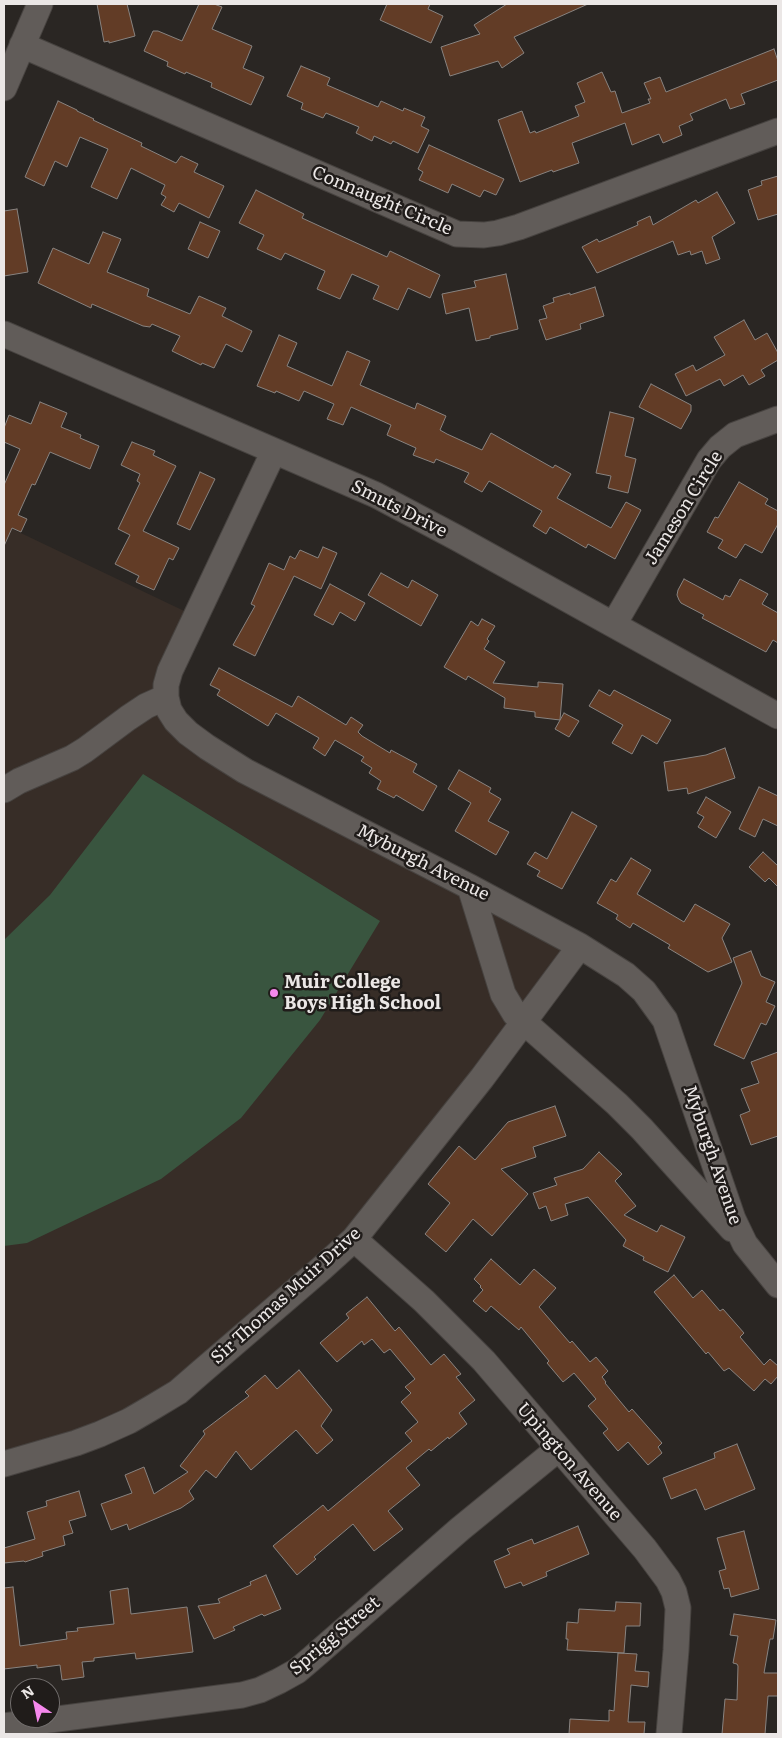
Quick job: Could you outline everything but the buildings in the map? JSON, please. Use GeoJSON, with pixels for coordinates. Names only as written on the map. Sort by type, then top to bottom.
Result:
{"type":"FeatureCollection","features":[{"type":"Feature","properties":{"kind":"street"},"geometry":{"type":"LineString","coordinates":[[4,88],[40,4]]}},
{"type":"Feature","properties":{"kind":"street","name":"Connaught Circle"},"geometry":{"type":"LineString","coordinates":[[22,45],[457,234],[484,235],[519,227],[778,130]]}},
{"type":"Feature","properties":{"kind":"street","name":"Smuts Drive"},"geometry":{"type":"LineString","coordinates":[[4,334],[376,495],[614,624],[778,716]]}},
{"type":"Feature","properties":{"kind":"street","name":"Jameson Circle"},"geometry":{"type":"LineString","coordinates":[[614,624],[709,460],[720,447],[735,435],[778,420]]}},
{"type":"Feature","properties":{"kind":"street"},"geometry":{"type":"LineString","coordinates":[[4,790],[18,781],[72,758],[146,706],[166,697],[166,685],[170,671],[274,451]]}},
{"type":"Feature","properties":{"kind":"street","name":"Myburgh Avenue"},"geometry":{"type":"LineString","coordinates":[[166,697],[169,710],[176,721],[207,747],[245,771],[580,946],[626,975],[644,991],[665,1020],[725,1199],[745,1244],[778,1285]]}},
{"type":"Feature","properties":{"kind":"street"},"geometry":{"type":"LineString","coordinates":[[470,887],[503,994],[515,1014],[617,1104],[642,1129],[745,1244]]}},
{"type":"Feature","properties":{"kind":"street","name":"Sir Thomas Muir Drive"},"geometry":{"type":"LineString","coordinates":[[4,1464],[100,1434],[129,1421],[178,1392],[354,1239],[482,1078],[580,946]]}},
{"type":"Feature","properties":{"kind":"street","name":"Upington Avenue"},"geometry":{"type":"LineString","coordinates":[[354,1239],[455,1331],[484,1361],[649,1555],[668,1580],[674,1592],[678,1608],[669,1734]]}},
{"type":"Feature","properties":{"kind":"street","name":"Sprigg Street"},"geometry":{"type":"LineString","coordinates":[[4,1726],[242,1695],[260,1690],[279,1681],[297,1671],[460,1529],[558,1449]]}},
{"type":"Feature","properties":{"kind":"shaded area","name":"Muir College Boys High School"},"geometry":{"type":"Polygon","coordinates":[[[4,525],[201,619],[173,671],[170,709],[204,748],[583,946],[353,1237],[180,1393],[4,1465],[4,525]]]}},
{"type":"Feature","properties":{"kind":"green space"},"geometry":{"type":"Polygon","coordinates":[[[143,774],[380,921],[320,1020],[241,1118],[161,1179],[27,1243],[4,1246],[4,940],[50,895],[143,774]]]}},
{"type":"Feature","properties":{"kind":"place","name":"Muir College Boys High School"},"geometry":{"type":"Point","coordinates":[274,993]}}]}
